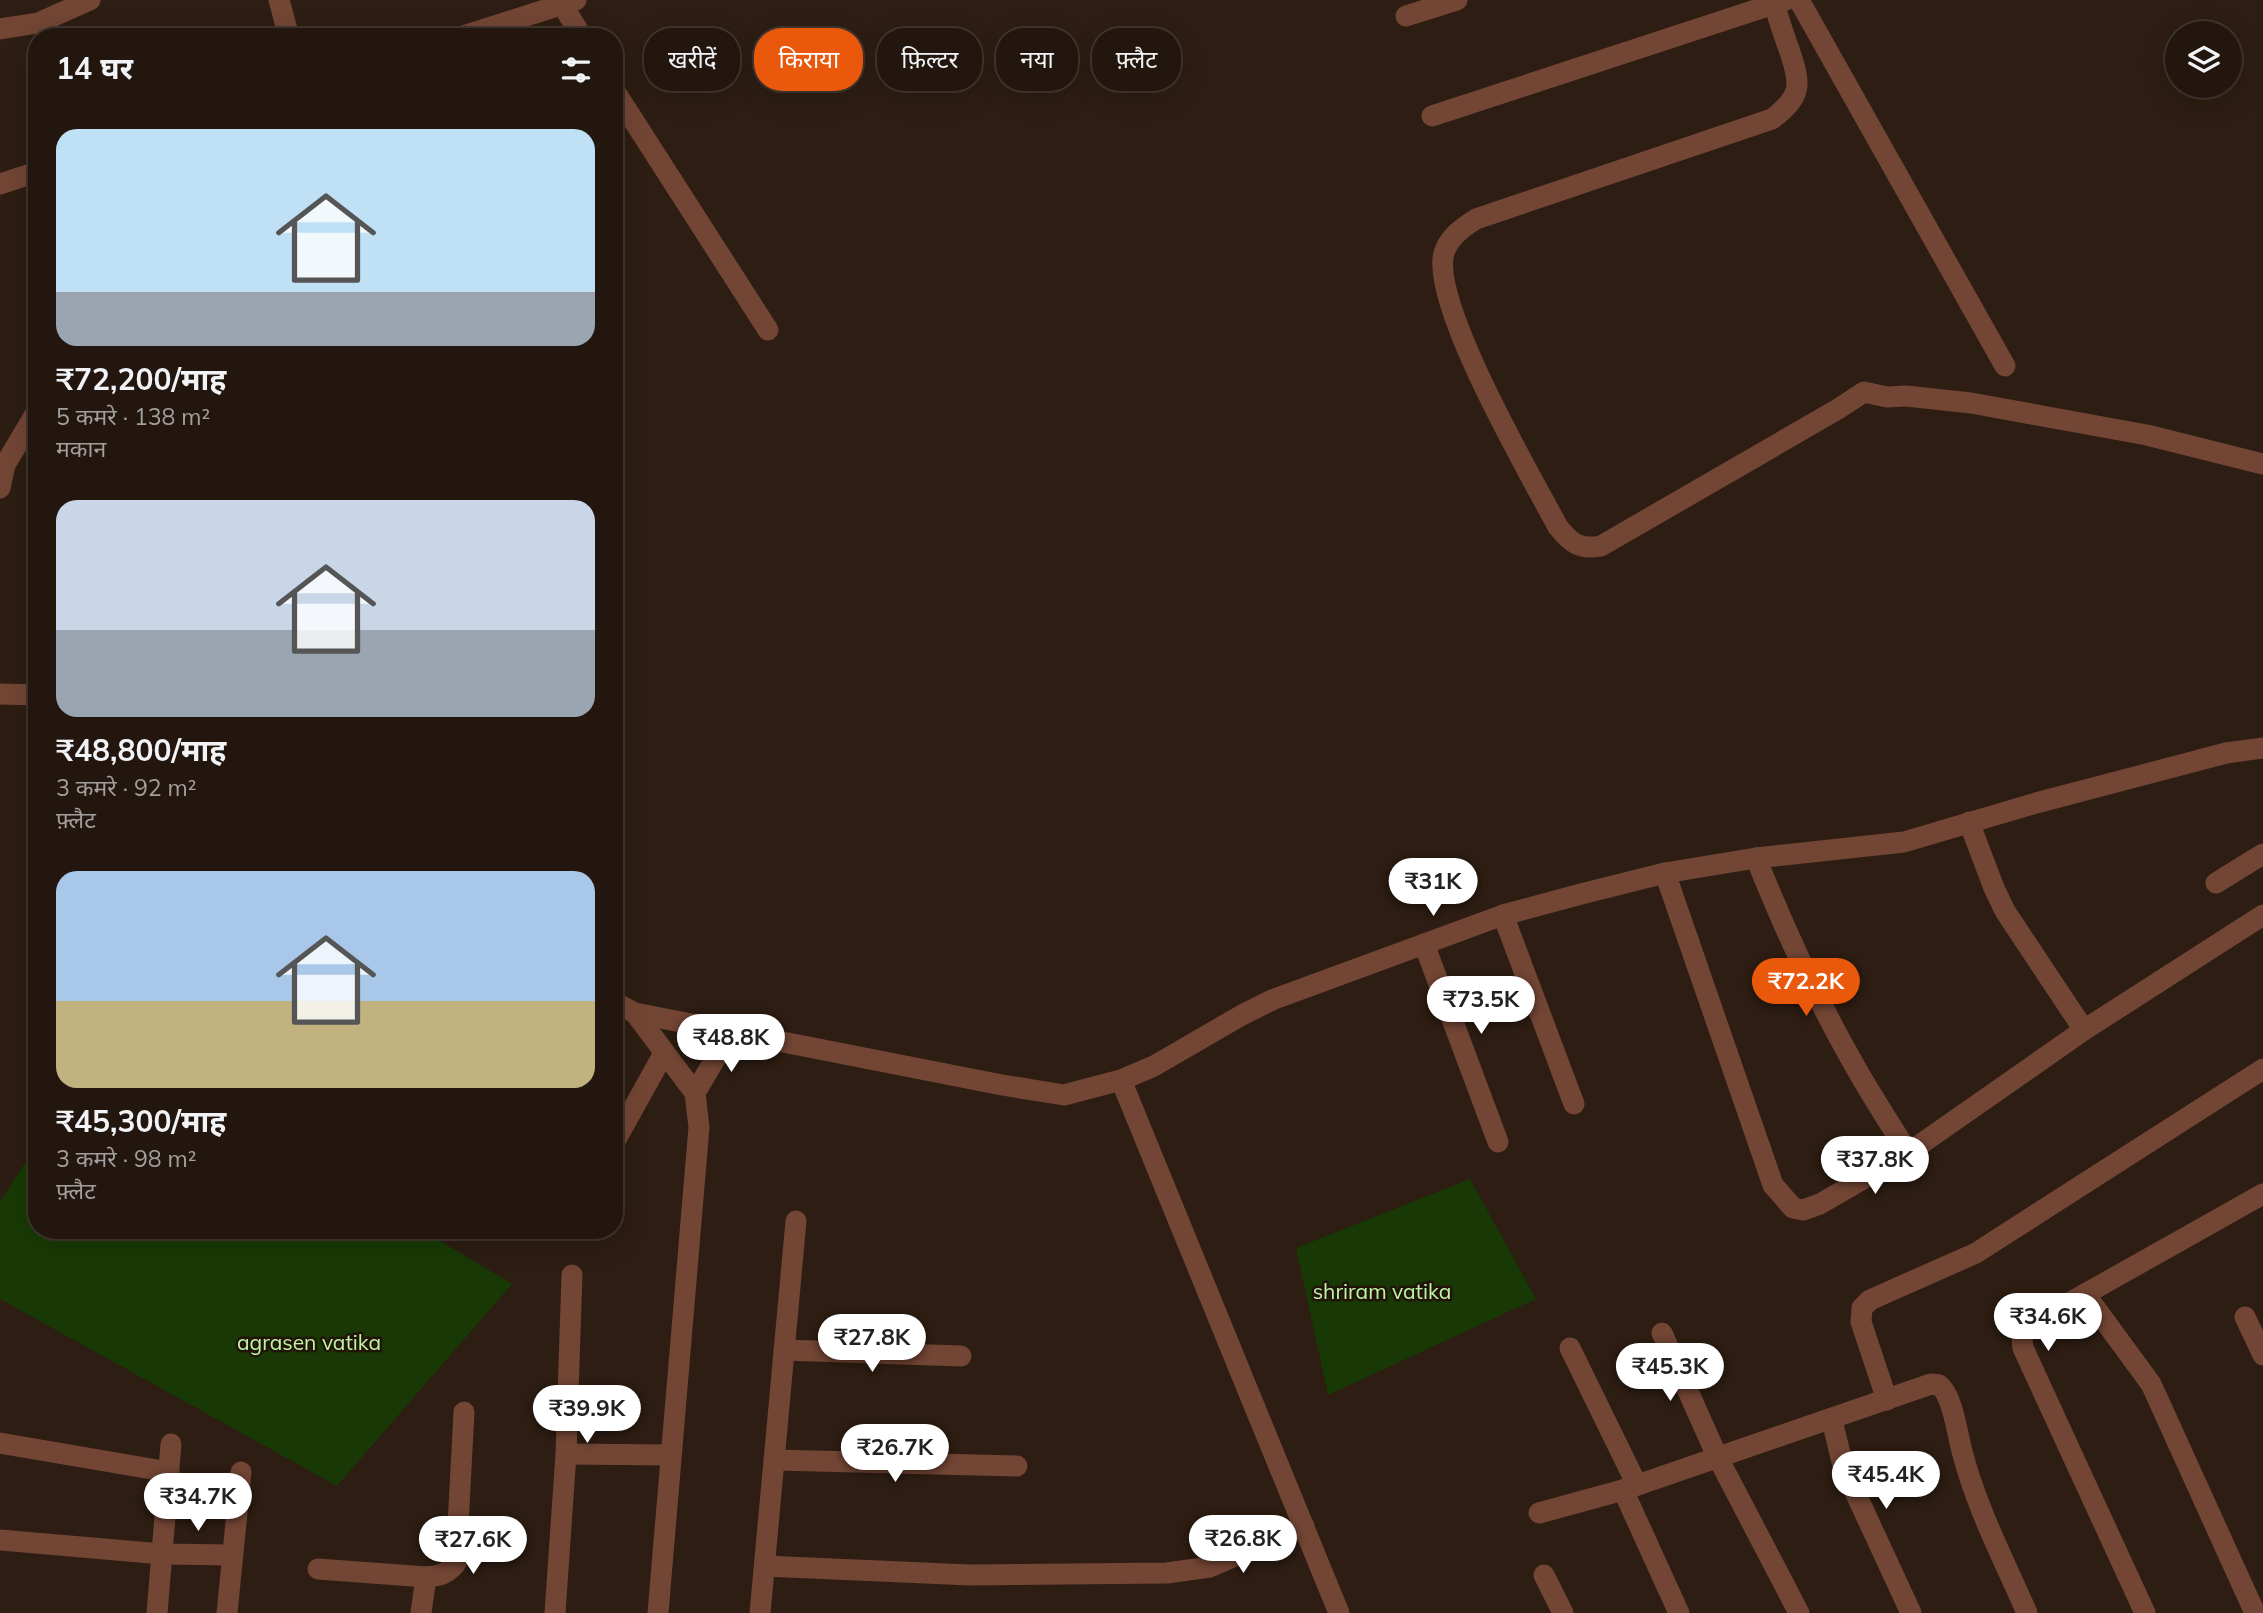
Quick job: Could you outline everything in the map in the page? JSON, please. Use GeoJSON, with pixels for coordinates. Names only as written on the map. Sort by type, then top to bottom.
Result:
{"type":"FeatureCollection","features":[{"type":"Feature","properties":{"kind":"street"},"geometry":{"type":"LineString","coordinates":[[0,29],[38,23],[90,0]]}},
{"type":"Feature","properties":{"kind":"street"},"geometry":{"type":"LineString","coordinates":[[279,0],[287,28]]}},
{"type":"Feature","properties":{"kind":"street"},"geometry":{"type":"LineString","coordinates":[[1406,16],[1457,0]]}},
{"type":"Feature","properties":{"kind":"street"},"geometry":{"type":"LineString","coordinates":[[1799,0],[2005,366]]}},
{"type":"Feature","properties":{"kind":"street"},"geometry":{"type":"LineString","coordinates":[[488,28],[569,2],[579,28]]}},
{"type":"Feature","properties":{"kind":"street"},"geometry":{"type":"LineString","coordinates":[[1432,116],[1780,2],[1798,78],[1796,92],[1788,107],[1772,119],[1476,219],[1449,241],[1443,256],[1443,275],[1448,298],[1470,357],[1558,527],[1569,541],[1578,547],[1601,546],[1864,392],[1887,397],[1906,396],[1971,403],[2133,432],[2263,464]]}},
{"type":"Feature","properties":{"kind":"street"},"geometry":{"type":"LineString","coordinates":[[623,104],[768,330]]}},
{"type":"Feature","properties":{"kind":"street"},"geometry":{"type":"LineString","coordinates":[[0,184],[28,175]]}},
{"type":"Feature","properties":{"kind":"street"},"geometry":{"type":"LineString","coordinates":[[0,488],[5,465],[28,426]]}},
{"type":"Feature","properties":{"kind":"street"},"geometry":{"type":"LineString","coordinates":[[0,694],[28,695]]}},
{"type":"Feature","properties":{"kind":"street"},"geometry":{"type":"LineString","coordinates":[[623,1007],[635,1013],[1065,1095],[1121,1080],[1154,1066],[1272,1000],[1503,915],[1665,873],[1756,858],[1904,842],[2036,803],[2226,753],[2263,748]]}},
{"type":"Feature","properties":{"kind":"street"},"geometry":{"type":"LineString","coordinates":[[1969,822],[2005,911],[2084,1030]]}},
{"type":"Feature","properties":{"kind":"street"},"geometry":{"type":"LineString","coordinates":[[2216,883],[2263,854]]}},
{"type":"Feature","properties":{"kind":"street"},"geometry":{"type":"LineString","coordinates":[[1756,858],[1784,927],[1820,1000],[1852,1062],[1908,1153]]}},
{"type":"Feature","properties":{"kind":"street"},"geometry":{"type":"LineString","coordinates":[[1665,873],[1773,1185],[1793,1208],[1803,1210],[1820,1204],[1908,1153],[2084,1030],[2263,915]]}},
{"type":"Feature","properties":{"kind":"street"},"geometry":{"type":"LineString","coordinates":[[1503,915],[1574,1104]]}},
{"type":"Feature","properties":{"kind":"street"},"geometry":{"type":"LineString","coordinates":[[1424,944],[1498,1142]]}},
{"type":"Feature","properties":{"kind":"street"},"geometry":{"type":"LineString","coordinates":[[635,1013],[695,1093],[699,1126],[658,1613]]}},
{"type":"Feature","properties":{"kind":"street"},"geometry":{"type":"LineString","coordinates":[[695,1093],[731,1032]]}},
{"type":"Feature","properties":{"kind":"street"},"geometry":{"type":"LineString","coordinates":[[623,1129],[664,1053]]}},
{"type":"Feature","properties":{"kind":"street"},"geometry":{"type":"LineString","coordinates":[[1887,1400],[1861,1322],[1863,1308],[1870,1300],[1986,1247],[2263,1069]]}},
{"type":"Feature","properties":{"kind":"street"},"geometry":{"type":"LineString","coordinates":[[1121,1080],[1339,1613]]}},
{"type":"Feature","properties":{"kind":"street"},"geometry":{"type":"LineString","coordinates":[[2145,1613],[2021,1339],[2024,1330],[2037,1321],[2263,1194]]}},
{"type":"Feature","properties":{"kind":"street"},"geometry":{"type":"LineString","coordinates":[[760,1613],[796,1221]]}},
{"type":"Feature","properties":{"kind":"street"},"geometry":{"type":"LineString","coordinates":[[555,1613],[566,1454],[572,1275]]}},
{"type":"Feature","properties":{"kind":"street"},"geometry":{"type":"LineString","coordinates":[[2085,1294],[2151,1384],[2255,1613]]}},
{"type":"Feature","properties":{"kind":"street"},"geometry":{"type":"LineString","coordinates":[[2245,1317],[2263,1355]]}},
{"type":"Feature","properties":{"kind":"street"},"geometry":{"type":"LineString","coordinates":[[1662,1333],[1717,1456],[1799,1613]]}},
{"type":"Feature","properties":{"kind":"street"},"geometry":{"type":"LineString","coordinates":[[1570,1348],[1630,1488],[1679,1613]]}},
{"type":"Feature","properties":{"kind":"street"},"geometry":{"type":"LineString","coordinates":[[784,1350],[961,1356]]}},
{"type":"Feature","properties":{"kind":"street"},"geometry":{"type":"LineString","coordinates":[[1539,1513],[1630,1488],[1931,1384],[1939,1385],[1948,1395],[1966,1468],[1985,1519],[2027,1613]]}},
{"type":"Feature","properties":{"kind":"street"},"geometry":{"type":"LineString","coordinates":[[318,1569],[426,1577],[450,1571],[456,1563],[464,1412]]}},
{"type":"Feature","properties":{"kind":"street"},"geometry":{"type":"LineString","coordinates":[[1832,1420],[1843,1466],[1911,1613]]}},
{"type":"Feature","properties":{"kind":"street"},"geometry":{"type":"LineString","coordinates":[[0,1443],[169,1472]]}},
{"type":"Feature","properties":{"kind":"street"},"geometry":{"type":"LineString","coordinates":[[157,1613],[171,1444]]}},
{"type":"Feature","properties":{"kind":"street"},"geometry":{"type":"LineString","coordinates":[[566,1454],[670,1455]]}},
{"type":"Feature","properties":{"kind":"street"},"geometry":{"type":"LineString","coordinates":[[774,1460],[1017,1466]]}},
{"type":"Feature","properties":{"kind":"street"},"geometry":{"type":"LineString","coordinates":[[227,1613],[241,1472]]}},
{"type":"Feature","properties":{"kind":"street"},"geometry":{"type":"LineString","coordinates":[[765,1566],[970,1576],[1167,1573],[1210,1567],[1304,1526]]}},
{"type":"Feature","properties":{"kind":"street"},"geometry":{"type":"LineString","coordinates":[[0,1540],[162,1554],[233,1555]]}},
{"type":"Feature","properties":{"kind":"street"},"geometry":{"type":"LineString","coordinates":[[1544,1575],[1563,1613]]}},
{"type":"Feature","properties":{"kind":"street"},"geometry":{"type":"LineString","coordinates":[[421,1613],[426,1577]]}},
{"type":"Feature","properties":{"kind":"green space","name":"agrasen vatika"},"geometry":{"type":"Polygon","coordinates":[[[28,1158],[28,1239],[437,1239],[512,1284],[337,1486],[0,1299],[0,1202],[28,1158]]]}},
{"type":"Feature","properties":{"kind":"green space","name":"shriram vatika"},"geometry":{"type":"Polygon","coordinates":[[[1470,1179],[1536,1299],[1328,1395],[1296,1248],[1470,1179]]]}}]}
